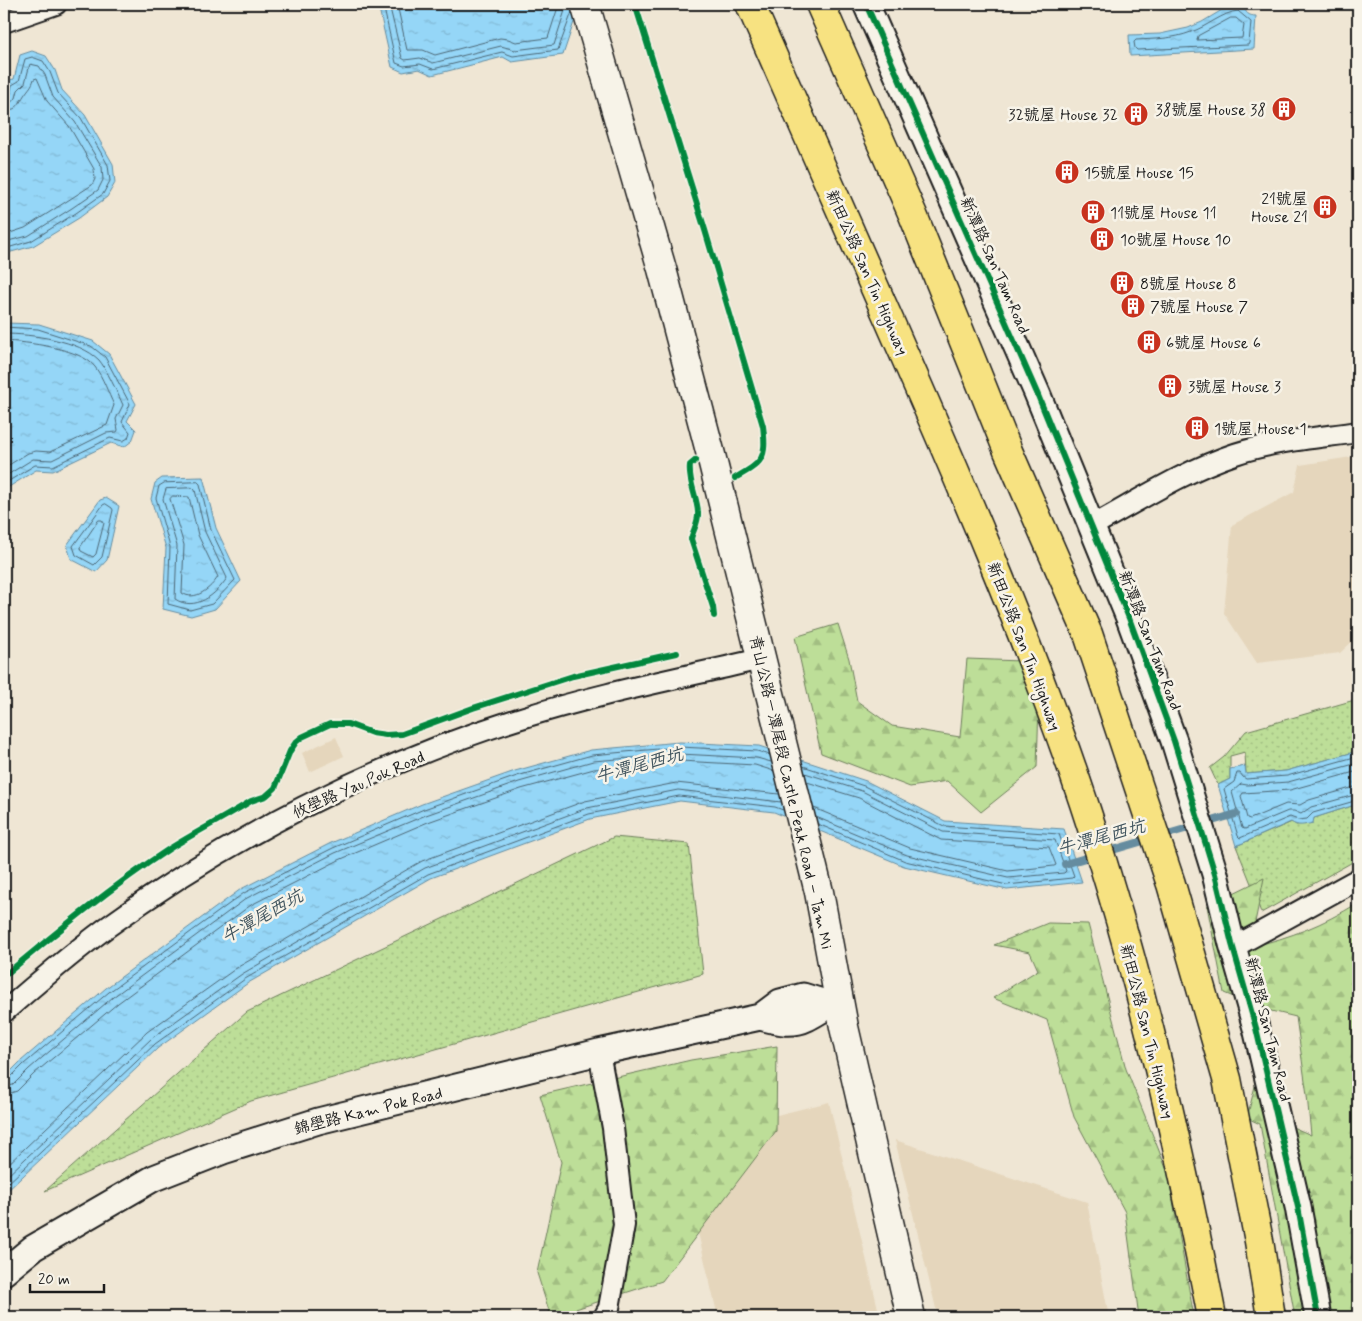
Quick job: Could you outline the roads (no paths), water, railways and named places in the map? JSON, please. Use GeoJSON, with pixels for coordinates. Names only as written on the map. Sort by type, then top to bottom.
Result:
{"type":"FeatureCollection","features":[{"type":"Feature","properties":{"kind":"highway","name":"新田公路 San Tin Highway"},"geometry":{"type":"LineString","coordinates":[[750,4],[958,476],[1018,623],[1073,772],[1117,912],[1159,1069],[1190,1198],[1212,1317]]}},
{"type":"Feature","properties":{"kind":"highway"},"geometry":{"type":"LineString","coordinates":[[820,4],[913,215],[1008,450],[1088,634],[1171,884],[1227,1079],[1259,1241],[1271,1317]]}},
{"type":"Feature","properties":{"kind":"main road","name":"青山公路－潭尾段 Castle Peak Road – Tam Mi"},"geometry":{"type":"LineString","coordinates":[[585,4],[662,269],[707,439],[819,892],[834,1003],[911,1317]]}},
{"type":"Feature","properties":{"kind":"street"},"geometry":{"type":"LineString","coordinates":[[4,22],[56,4]]}},
{"type":"Feature","properties":{"kind":"street","name":"新潭路 San Tam Road"},"geometry":{"type":"LineString","coordinates":[[866,4],[1033,384],[1129,618],[1174,741],[1215,874],[1256,1028],[1298,1208],[1318,1317]]}},
{"type":"Feature","properties":{"kind":"street"},"geometry":{"type":"LineString","coordinates":[[1092,526],[1184,476],[1235,454],[1261,447],[1358,432]]}},
{"type":"Feature","properties":{"kind":"street","name":"攸壆路 Yau Pok Road"},"geometry":{"type":"LineString","coordinates":[[4,1012],[68,957],[154,895],[231,846],[345,787],[445,745],[516,720],[580,701],[761,659]]}},
{"type":"Feature","properties":{"kind":"street"},"geometry":{"type":"LineString","coordinates":[[1234,947],[1358,879]]}},
{"type":"Feature","properties":{"kind":"street","name":"錦壆路 Kam Pok Road"},"geometry":{"type":"LineString","coordinates":[[4,1272],[33,1248],[154,1178],[223,1151],[318,1121],[599,1052],[760,1017],[780,1002],[803,996],[834,1003]]}},
{"type":"Feature","properties":{"kind":"street"},"geometry":{"type":"LineString","coordinates":[[599,1052],[613,1128],[624,1225],[609,1308],[604,1317]]}},
{"type":"Feature","properties":{"kind":"water"},"geometry":{"type":"Polygon","coordinates":[[[378,4],[577,4],[579,7],[563,55],[512,62],[503,57],[432,75],[419,69],[403,72],[392,67],[378,4]]]}},
{"type":"Feature","properties":{"kind":"water"},"geometry":{"type":"Polygon","coordinates":[[[1244,6],[1248,14],[1256,16],[1254,49],[1130,56],[1129,35],[1160,34],[1188,28],[1227,7],[1244,6]]]}},
{"type":"Feature","properties":{"kind":"water"},"geometry":{"type":"Polygon","coordinates":[[[32,51],[46,56],[55,70],[62,90],[85,115],[113,164],[115,183],[107,197],[79,218],[33,246],[4,254],[4,93],[6,92],[8,80],[14,79],[20,55],[32,51]]]}},
{"type":"Feature","properties":{"kind":"water"},"geometry":{"type":"Polygon","coordinates":[[[4,323],[39,324],[93,341],[109,354],[136,404],[127,421],[136,430],[132,441],[124,447],[111,443],[53,471],[36,470],[4,490],[4,323]]]}},
{"type":"Feature","properties":{"kind":"water"},"geometry":{"type":"Polygon","coordinates":[[[203,477],[216,528],[241,581],[215,609],[191,616],[163,609],[166,548],[151,499],[155,483],[162,478],[203,477]]]}},
{"type":"Feature","properties":{"kind":"water"},"geometry":{"type":"Polygon","coordinates":[[[106,498],[119,506],[107,560],[96,572],[71,559],[67,545],[100,500],[106,498]]]}},
{"type":"Feature","properties":{"kind":"water"},"geometry":{"type":"Polygon","coordinates":[[[680,742],[759,746],[866,781],[945,821],[1064,829],[1082,882],[1007,890],[904,866],[774,812],[680,801],[590,819],[431,878],[248,983],[158,1048],[4,1194],[4,1078],[106,988],[241,889],[331,843],[422,804],[515,771],[591,750],[680,742]]]}},
{"type":"Feature","properties":{"kind":"water"},"geometry":{"type":"Polygon","coordinates":[[[1358,751],[1358,804],[1314,818],[1313,823],[1299,825],[1291,822],[1236,846],[1218,785],[1230,779],[1230,769],[1245,766],[1246,774],[1286,771],[1358,751]]]}},
{"type":"Feature","properties":{"kind":"waterway","name":"牛潭尾西坑"},"geometry":{"type":"LineString","coordinates":[[1161,836],[1236,814]]}},
{"type":"Feature","properties":{"kind":"waterway","name":"牛潭尾西坑"},"geometry":{"type":"LineString","coordinates":[[1065,864],[1150,839]]}},
{"type":"Feature","properties":{"kind":"place","name":"38號屋 House 38"},"geometry":{"type":"Point","coordinates":[1284,109]}},
{"type":"Feature","properties":{"kind":"place","name":"32號屋 House 32"},"geometry":{"type":"Point","coordinates":[1136,114]}},
{"type":"Feature","properties":{"kind":"place","name":"15號屋 House 15"},"geometry":{"type":"Point","coordinates":[1067,172]}},
{"type":"Feature","properties":{"kind":"place","name":"21號屋 House 21"},"geometry":{"type":"Point","coordinates":[1325,207]}},
{"type":"Feature","properties":{"kind":"place","name":"11號屋 House 11"},"geometry":{"type":"Point","coordinates":[1093,212]}},
{"type":"Feature","properties":{"kind":"place","name":"10號屋 House 10"},"geometry":{"type":"Point","coordinates":[1102,239]}},
{"type":"Feature","properties":{"kind":"place","name":"8號屋 House 8"},"geometry":{"type":"Point","coordinates":[1122,283]}},
{"type":"Feature","properties":{"kind":"place","name":"7號屋 House 7"},"geometry":{"type":"Point","coordinates":[1133,306]}},
{"type":"Feature","properties":{"kind":"place","name":"6號屋 House 6"},"geometry":{"type":"Point","coordinates":[1149,342]}},
{"type":"Feature","properties":{"kind":"place","name":"3號屋 House 3"},"geometry":{"type":"Point","coordinates":[1170,386]}},
{"type":"Feature","properties":{"kind":"place","name":"1號屋 House 1"},"geometry":{"type":"Point","coordinates":[1197,428]}}]}
